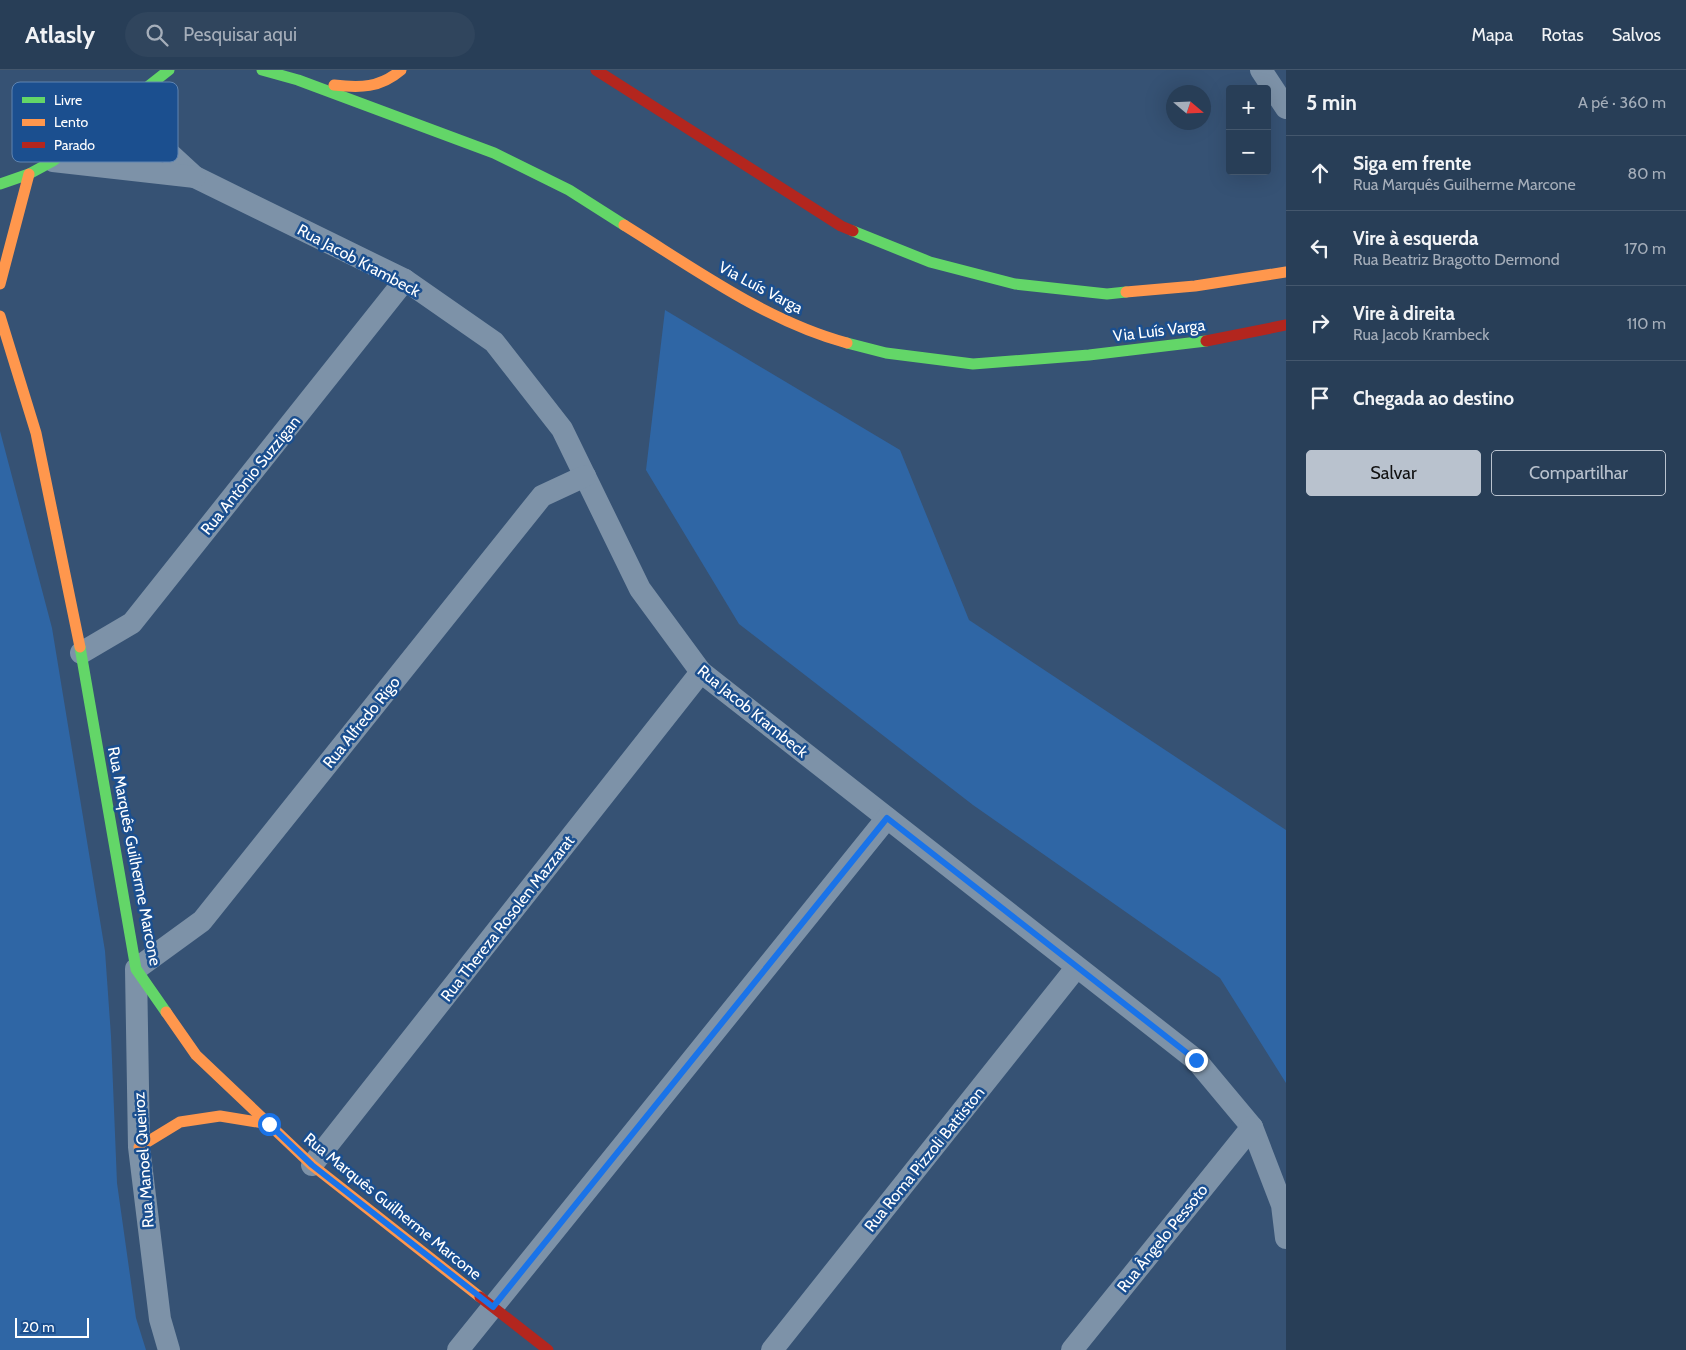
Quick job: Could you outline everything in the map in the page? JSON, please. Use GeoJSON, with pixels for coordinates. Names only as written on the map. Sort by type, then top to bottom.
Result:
{"type":"FeatureCollection","features":[{"type":"Feature","properties":{"kind":"main road"},"geometry":{"type":"LineString","coordinates":[[154,82],[169,70]]}},
{"type":"Feature","properties":{"kind":"main road","name":"Via Luís Varga"},"geometry":{"type":"LineString","coordinates":[[262,70],[298,80],[494,153],[569,190],[732,292],[814,334],[886,353],[973,364],[1109,352],[1226,338],[1286,325]]}},
{"type":"Feature","properties":{"kind":"main road"},"geometry":{"type":"LineString","coordinates":[[298,80],[363,89],[385,82],[401,70]]}},
{"type":"Feature","properties":{"kind":"main road"},"geometry":{"type":"LineString","coordinates":[[596,70],[841,226],[930,262],[1015,284],[1107,294],[1194,286],[1286,272]]}},
{"type":"Feature","properties":{"kind":"main road"},"geometry":{"type":"LineString","coordinates":[[0,184],[29,174],[51,162]]}},
{"type":"Feature","properties":{"kind":"main road"},"geometry":{"type":"LineString","coordinates":[[0,284],[29,174]]}},
{"type":"Feature","properties":{"kind":"main road","name":"Rua Marquês Guilherme Marcone"},"geometry":{"type":"LineString","coordinates":[[0,316],[36,433],[81,653],[136,969],[196,1055],[312,1165],[548,1350]]}},
{"type":"Feature","properties":{"kind":"main road"},"geometry":{"type":"LineString","coordinates":[[139,1148],[180,1122],[220,1116],[269,1124]]}},
{"type":"Feature","properties":{"kind":"street"},"geometry":{"type":"LineString","coordinates":[[1261,70],[1286,108]]}},
{"type":"Feature","properties":{"kind":"street","name":"Rua Jacob Krambeck"},"geometry":{"type":"LineString","coordinates":[[61,162],[195,178]]}},
{"type":"Feature","properties":{"kind":"street","name":"Rua Jacob Krambeck"},"geometry":{"type":"LineString","coordinates":[[178,162],[195,178],[405,280],[494,342],[562,430],[640,589],[701,672],[1076,968],[1196,1060],[1252,1127],[1282,1205],[1286,1238]]}},
{"type":"Feature","properties":{"kind":"street","name":"Rua Antônio Suzzigan"},"geometry":{"type":"LineString","coordinates":[[81,653],[132,623],[405,280]]}},
{"type":"Feature","properties":{"kind":"street","name":"Rua Alfredo Rigo"},"geometry":{"type":"LineString","coordinates":[[136,969],[202,921],[542,496],[585,476]]}},
{"type":"Feature","properties":{"kind":"street","name":"Rua Thereza Rosolen Mazzarat"},"geometry":{"type":"LineString","coordinates":[[312,1165],[701,672]]}},
{"type":"Feature","properties":{"kind":"street"},"geometry":{"type":"LineString","coordinates":[[458,1350],[887,818]]}},
{"type":"Feature","properties":{"kind":"street","name":"Rua Roma Pizzoli Battiston"},"geometry":{"type":"LineString","coordinates":[[772,1350],[1076,968]]}},
{"type":"Feature","properties":{"kind":"street","name":"Rua Manoel Queiroz"},"geometry":{"type":"LineString","coordinates":[[136,969],[139,1148],[160,1320],[169,1350]]}},
{"type":"Feature","properties":{"kind":"street","name":"Rua Ângelo Pessoto"},"geometry":{"type":"LineString","coordinates":[[1072,1350],[1252,1127]]}},
{"type":"Feature","properties":{"kind":"shaded area"},"geometry":{"type":"Polygon","coordinates":[[[665,310],[900,450],[969,620],[1286,830],[1286,1083],[1220,978],[973,805],[739,624],[646,470],[665,310]]]}},
{"type":"Feature","properties":{"kind":"shaded area"},"geometry":{"type":"Polygon","coordinates":[[[0,431],[52,628],[105,951],[111,1036],[117,1183],[136,1318],[146,1350],[0,1350],[0,431]]]}},
{"type":"Feature","properties":{"kind":"traffic: fast"},"geometry":{"type":"LineString","coordinates":[[154,82],[169,70]]}},
{"type":"Feature","properties":{"kind":"traffic: fast"},"geometry":{"type":"LineString","coordinates":[[262,70],[298,80],[494,153],[569,190],[624,225]]}},
{"type":"Feature","properties":{"kind":"traffic: fast"},"geometry":{"type":"LineString","coordinates":[[0,184],[29,174],[51,162]]}},
{"type":"Feature","properties":{"kind":"traffic: fast"},"geometry":{"type":"LineString","coordinates":[[853,231],[930,262],[1015,284],[1107,294],[1126,292]]}},
{"type":"Feature","properties":{"kind":"traffic: fast"},"geometry":{"type":"LineString","coordinates":[[847,343],[886,353],[973,364],[1089,355],[1206,341]]}},
{"type":"Feature","properties":{"kind":"traffic: fast"},"geometry":{"type":"LineString","coordinates":[[80,647],[136,969],[166,1012]]}},
{"type":"Feature","properties":{"kind":"traffic: slow"},"geometry":{"type":"LineString","coordinates":[[334,85],[369,85],[385,80],[401,70]]}},
{"type":"Feature","properties":{"kind":"traffic: slow"},"geometry":{"type":"LineString","coordinates":[[0,284],[29,174]]}},
{"type":"Feature","properties":{"kind":"traffic: slow"},"geometry":{"type":"LineString","coordinates":[[624,225],[704,276],[760,308],[817,333],[847,343]]}},
{"type":"Feature","properties":{"kind":"traffic: slow"},"geometry":{"type":"LineString","coordinates":[[1126,292],[1195,286],[1286,272]]}},
{"type":"Feature","properties":{"kind":"traffic: slow"},"geometry":{"type":"LineString","coordinates":[[0,316],[36,433],[80,647]]}},
{"type":"Feature","properties":{"kind":"traffic: slow"},"geometry":{"type":"LineString","coordinates":[[166,1012],[196,1055],[312,1165],[480,1297]]}},
{"type":"Feature","properties":{"kind":"traffic: slow"},"geometry":{"type":"LineString","coordinates":[[139,1147],[180,1122],[220,1116],[269,1124]]}},
{"type":"Feature","properties":{"kind":"traffic: jam"},"geometry":{"type":"LineString","coordinates":[[596,70],[841,226],[853,231]]}},
{"type":"Feature","properties":{"kind":"traffic: jam"},"geometry":{"type":"LineString","coordinates":[[1206,341],[1286,325]]}},
{"type":"Feature","properties":{"kind":"traffic: jam"},"geometry":{"type":"LineString","coordinates":[[480,1297],[548,1350]]}},
{"type":"Feature","properties":{"kind":"route"},"geometry":{"type":"LineString","coordinates":[[269,1124],[312,1165],[493,1307],[887,818],[1076,968],[1196,1060]]}}]}
